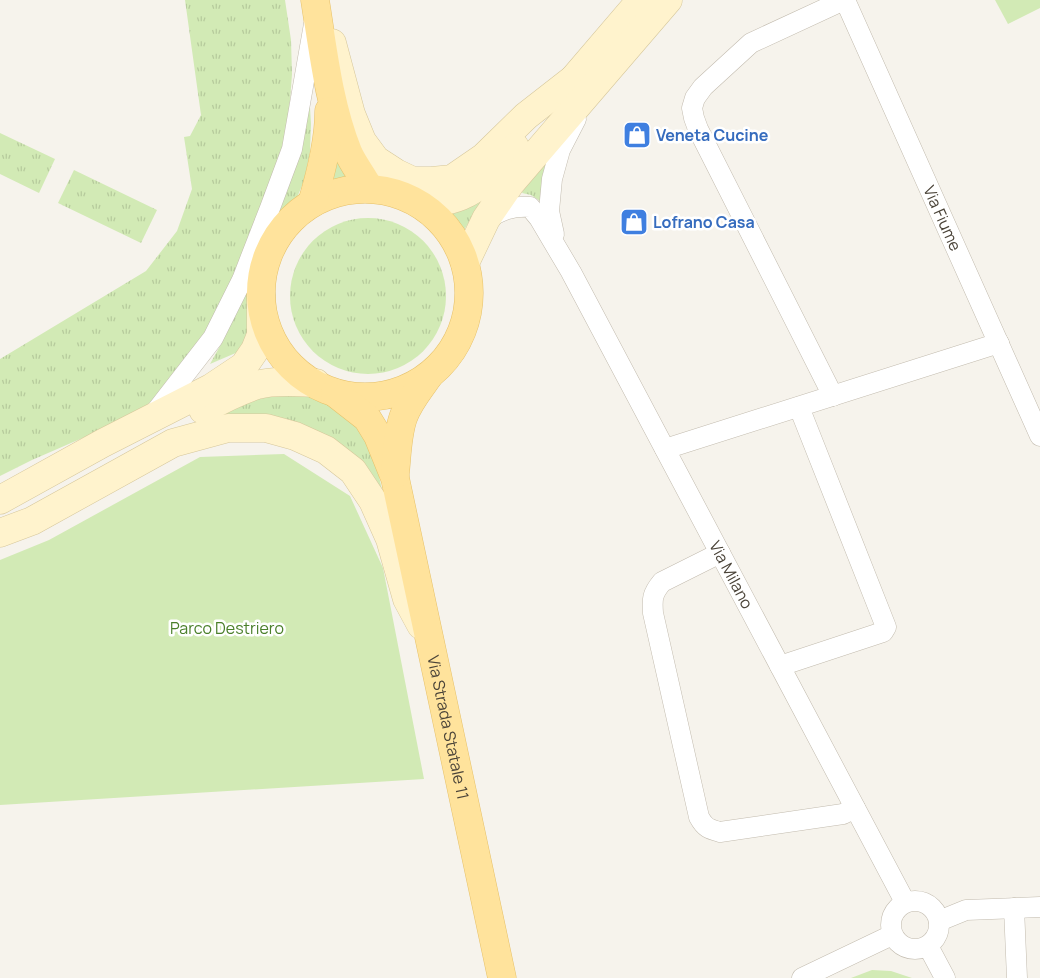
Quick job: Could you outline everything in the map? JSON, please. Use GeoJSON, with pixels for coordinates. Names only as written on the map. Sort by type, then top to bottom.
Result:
{"type":"FeatureCollection","features":[{"type":"Feature","properties":{"kind":"main road"},"geometry":{"type":"LineString","coordinates":[[465,263],[486,219],[641,0]]}},
{"type":"Feature","properties":{"kind":"main road"},"geometry":{"type":"LineString","coordinates":[[423,206],[460,197],[490,177],[668,0]]}},
{"type":"Feature","properties":{"kind":"main road"},"geometry":{"type":"LineString","coordinates":[[317,3],[337,61],[351,114],[362,142],[376,160],[413,181],[452,178],[484,157],[526,116],[584,83]]}},
{"type":"Feature","properties":{"kind":"main road"},"geometry":{"type":"LineString","coordinates":[[317,3],[338,126],[349,154],[370,188]]}},
{"type":"Feature","properties":{"kind":"main road"},"geometry":{"type":"LineString","coordinates":[[312,203],[321,173],[327,138],[329,82]]}},
{"type":"Feature","properties":{"kind":"main road","name":"Via Strada Statale 11"},"geometry":{"type":"LineString","coordinates":[[395,478],[398,441],[403,419],[411,402],[428,376],[450,354],[464,326],[469,294],[465,263],[456,241],[441,221],[423,206],[397,193],[370,188],[340,191],[312,203],[290,220],[274,242],[264,268],[261,295],[266,326],[280,354],[302,376],[325,388],[367,418],[378,436],[395,478],[502,978]]}},
{"type":"Feature","properties":{"kind":"main road"},"geometry":{"type":"LineString","coordinates":[[0,500],[103,443],[211,388],[244,366],[255,350],[261,335],[261,295]]}},
{"type":"Feature","properties":{"kind":"main road"},"geometry":{"type":"LineString","coordinates":[[0,527],[216,403],[258,384],[288,381],[364,397],[398,392],[428,376]]}},
{"type":"Feature","properties":{"kind":"main road"},"geometry":{"type":"LineString","coordinates":[[0,533],[32,522],[173,442],[228,428],[266,428],[294,436],[326,450],[353,471],[373,501],[390,539],[407,599],[431,644]]}},
{"type":"Feature","properties":{"kind":"street"},"geometry":{"type":"LineString","coordinates":[[833,396],[698,129],[692,108],[695,98],[703,87],[751,43],[844,0]]}},
{"type":"Feature","properties":{"kind":"street","name":"Via Fiume"},"geometry":{"type":"LineString","coordinates":[[844,0],[1040,436]]}},
{"type":"Feature","properties":{"kind":"street"},"geometry":{"type":"LineString","coordinates":[[151,418],[213,338],[242,280],[292,149],[317,3]]}},
{"type":"Feature","properties":{"kind":"street"},"geometry":{"type":"LineString","coordinates":[[558,248],[549,211],[552,179],[560,150],[584,83]]}},
{"type":"Feature","properties":{"kind":"street"},"geometry":{"type":"LineString","coordinates":[[486,219],[517,206],[530,207],[558,248]]}},
{"type":"Feature","properties":{"kind":"street","name":"Via Milano"},"geometry":{"type":"LineString","coordinates":[[558,248],[904,902]]}},
{"type":"Feature","properties":{"kind":"street"},"geometry":{"type":"LineString","coordinates":[[665,449],[999,343]]}},
{"type":"Feature","properties":{"kind":"street"},"geometry":{"type":"LineString","coordinates":[[780,666],[884,632],[886,627],[799,407]]}},
{"type":"Feature","properties":{"kind":"street"},"geometry":{"type":"LineString","coordinates":[[720,553],[662,582],[655,590],[652,600],[699,817],[703,825],[711,830],[720,832],[843,814],[855,808]]}},
{"type":"Feature","properties":{"kind":"street"},"geometry":{"type":"LineString","coordinates":[[917,900],[926,903],[934,910],[939,921],[936,938],[928,946],[919,950],[905,948],[896,942],[890,930],[891,916],[904,902],[917,900]]}},
{"type":"Feature","properties":{"kind":"street"},"geometry":{"type":"LineString","coordinates":[[939,921],[966,910],[1040,907]]}},
{"type":"Feature","properties":{"kind":"street"},"geometry":{"type":"LineString","coordinates":[[1014,908],[1017,978]]}},
{"type":"Feature","properties":{"kind":"street"},"geometry":{"type":"LineString","coordinates":[[802,978],[892,935]]}},
{"type":"Feature","properties":{"kind":"street"},"geometry":{"type":"LineString","coordinates":[[494,938],[494,978]]}},
{"type":"Feature","properties":{"kind":"street"},"geometry":{"type":"LineString","coordinates":[[494,938],[516,978]]}},
{"type":"Feature","properties":{"kind":"street"},"geometry":{"type":"LineString","coordinates":[[928,946],[944,978]]}},
{"type":"Feature","properties":{"kind":"green space"},"geometry":{"type":"Polygon","coordinates":[[[185,0],[285,0],[291,40],[292,74],[289,114],[282,152],[231,289],[212,325],[165,389],[140,411],[0,476],[0,359],[146,271],[177,231],[192,189],[184,137],[190,136],[201,115],[185,0]]]}},
{"type":"Feature","properties":{"kind":"green space"},"geometry":{"type":"Polygon","coordinates":[[[995,0],[1040,0],[1040,8],[1008,24],[995,0]]]}},
{"type":"Feature","properties":{"kind":"green space"},"geometry":{"type":"Polygon","coordinates":[[[309,91],[310,152],[304,181],[293,207],[263,255],[249,337],[238,352],[210,364],[220,346],[309,91]]]}},
{"type":"Feature","properties":{"kind":"green space"},"geometry":{"type":"Polygon","coordinates":[[[0,133],[55,159],[39,193],[0,174],[0,133]]]}},
{"type":"Feature","properties":{"kind":"green space"},"geometry":{"type":"Polygon","coordinates":[[[337,150],[350,184],[327,192],[337,150]]]}},
{"type":"Feature","properties":{"kind":"green space"},"geometry":{"type":"Polygon","coordinates":[[[548,156],[543,203],[531,195],[522,193],[531,175],[548,156]]]}},
{"type":"Feature","properties":{"kind":"green space"},"geometry":{"type":"Polygon","coordinates":[[[74,170],[157,210],[141,243],[58,203],[74,170]]]}},
{"type":"Feature","properties":{"kind":"green space"},"geometry":{"type":"Polygon","coordinates":[[[499,186],[474,214],[459,238],[443,217],[469,206],[499,186]]]}},
{"type":"Feature","properties":{"kind":"green space"},"geometry":{"type":"Polygon","coordinates":[[[360,218],[376,218],[391,221],[405,227],[423,241],[437,259],[443,273],[446,296],[443,319],[437,333],[423,351],[405,365],[391,371],[376,374],[360,374],[345,371],[331,365],[313,351],[303,339],[293,319],[290,304],[290,288],[293,273],[299,259],[313,241],[325,231],[345,221],[360,218]]]}},
{"type":"Feature","properties":{"kind":"green space"},"geometry":{"type":"Polygon","coordinates":[[[280,394],[315,396],[327,400],[347,413],[362,431],[373,453],[383,494],[369,479],[223,421],[218,413],[254,400],[280,394]]]}},
{"type":"Feature","properties":{"kind":"green space","name":"Parco Destriero"},"geometry":{"type":"Polygon","coordinates":[[[284,454],[350,496],[383,568],[424,779],[0,805],[0,560],[49,540],[200,457],[284,454]]]}},
{"type":"Feature","properties":{"kind":"green space"},"geometry":{"type":"Polygon","coordinates":[[[872,970],[891,971],[912,978],[851,978],[872,970]]]}},
{"type":"Feature","properties":{"kind":"place","name":"Veneta Cucine"},"geometry":{"type":"Point","coordinates":[637,135]}},
{"type":"Feature","properties":{"kind":"place","name":"Lofrano Casa"},"geometry":{"type":"Point","coordinates":[634,222]}}]}
